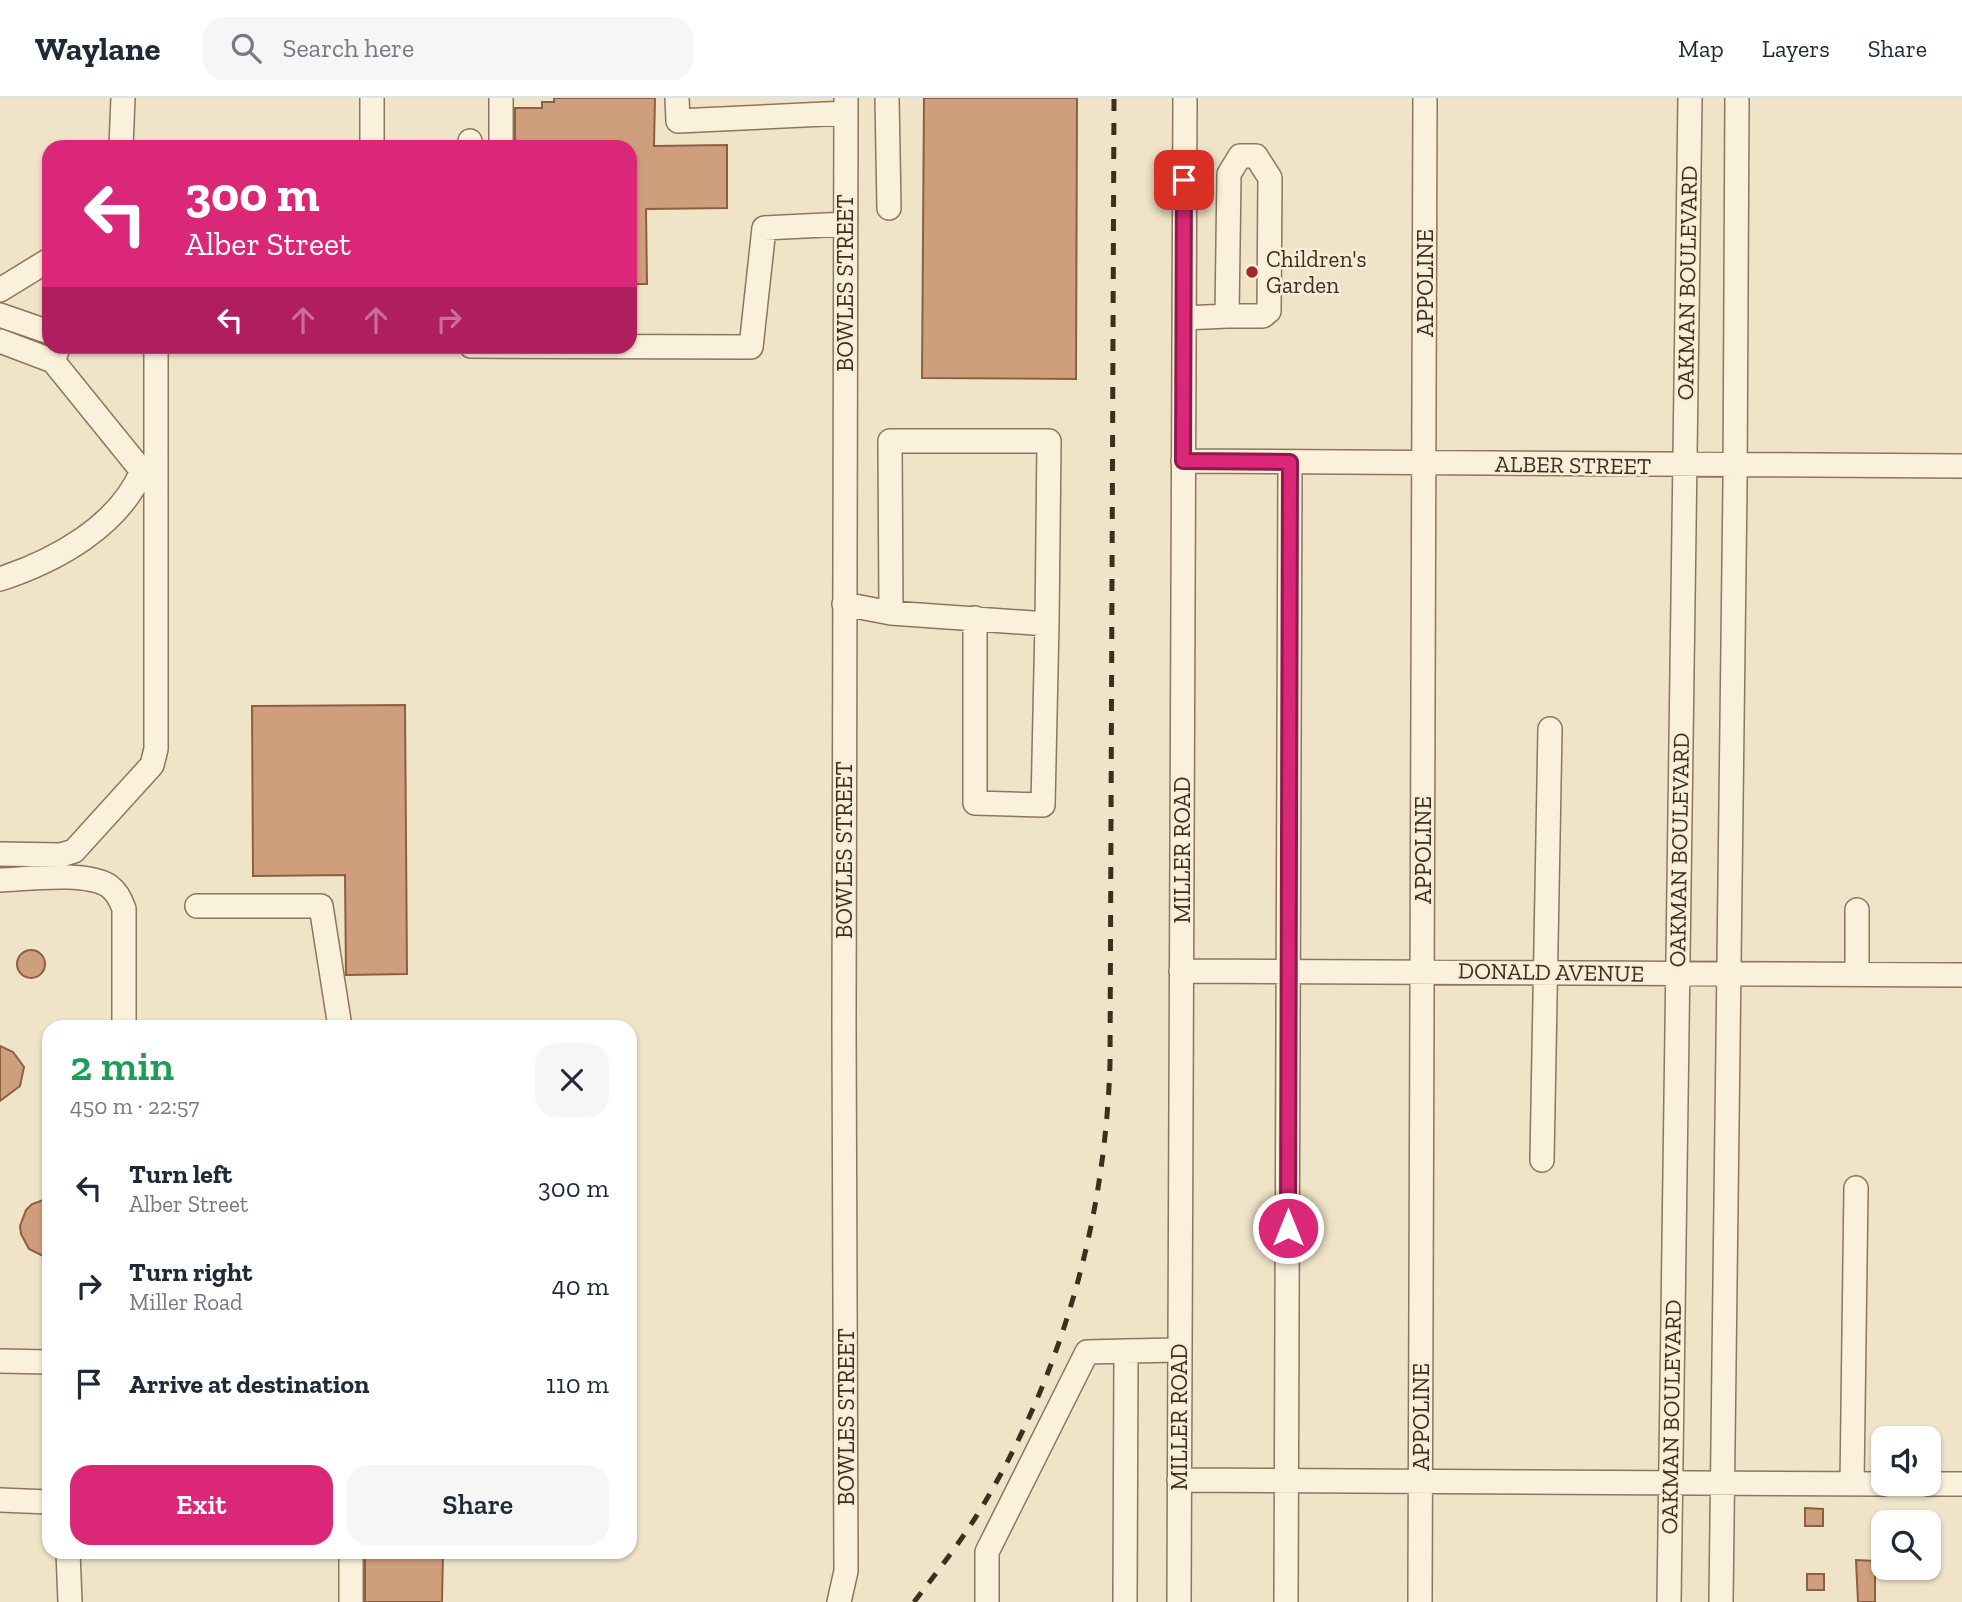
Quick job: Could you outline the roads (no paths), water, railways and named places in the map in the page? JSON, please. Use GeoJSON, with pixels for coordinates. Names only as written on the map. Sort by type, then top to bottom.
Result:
{"type":"FeatureCollection","features":[{"type":"Feature","properties":{"kind":"street"},"geometry":{"type":"LineString","coordinates":[[121,140],[123,98]]}},
{"type":"Feature","properties":{"kind":"street"},"geometry":{"type":"LineString","coordinates":[[372,98],[372,140]]}},
{"type":"Feature","properties":{"kind":"street"},"geometry":{"type":"LineString","coordinates":[[500,140],[501,98]]}},
{"type":"Feature","properties":{"kind":"street"},"geometry":{"type":"LineString","coordinates":[[677,98],[678,121],[790,107],[846,106]]}},
{"type":"Feature","properties":{"kind":"street"},"geometry":{"type":"LineString","coordinates":[[887,98],[889,208]]}},
{"type":"Feature","properties":{"kind":"street","name":"MILLER ROAD"},"geometry":{"type":"LineString","coordinates":[[1179,1602],[1185,98]]}},
{"type":"Feature","properties":{"kind":"street","name":"APPOLINE"},"geometry":{"type":"LineString","coordinates":[[1420,1602],[1425,98]]}},
{"type":"Feature","properties":{"kind":"street","name":"OAKMAN BOULEVARD"},"geometry":{"type":"LineString","coordinates":[[1669,1602],[1690,98]]}},
{"type":"Feature","properties":{"kind":"street","name":"OAKMAN BOULEVARD"},"geometry":{"type":"LineString","coordinates":[[1721,1602],[1737,98]]}},
{"type":"Feature","properties":{"kind":"street","name":"BOWLES STREET"},"geometry":{"type":"LineString","coordinates":[[839,1602],[846,1571],[846,106]]}},
{"type":"Feature","properties":{"kind":"street"},"geometry":{"type":"LineString","coordinates":[[1184,318],[1263,316],[1269,311],[1270,178],[1256,156],[1240,156],[1230,174],[1227,316]]}},
{"type":"Feature","properties":{"kind":"street"},"geometry":{"type":"LineString","coordinates":[[637,347],[751,347],[764,228],[845,225]]}},
{"type":"Feature","properties":{"kind":"street"},"geometry":{"type":"LineString","coordinates":[[3,284],[42,264]]}},
{"type":"Feature","properties":{"kind":"street"},"geometry":{"type":"LineString","coordinates":[[0,315],[42,330]]}},
{"type":"Feature","properties":{"kind":"street"},"geometry":{"type":"LineString","coordinates":[[0,341],[42,351]]}},
{"type":"Feature","properties":{"kind":"street"},"geometry":{"type":"LineString","coordinates":[[56,354],[149,469]]}},
{"type":"Feature","properties":{"kind":"street"},"geometry":{"type":"LineString","coordinates":[[0,854],[61,855],[74,851],[152,765],[156,749],[149,469],[156,354]]}},
{"type":"Feature","properties":{"kind":"street"},"geometry":{"type":"LineString","coordinates":[[891,613],[890,441],[1049,441],[1043,805],[975,803],[975,618]]}},
{"type":"Feature","properties":{"kind":"street","name":"ALBER STREET"},"geometry":{"type":"LineString","coordinates":[[1183,461],[1962,466]]}},
{"type":"Feature","properties":{"kind":"street"},"geometry":{"type":"LineString","coordinates":[[1286,1602],[1290,462]]}},
{"type":"Feature","properties":{"kind":"street"},"geometry":{"type":"LineString","coordinates":[[0,579],[44,563],[72,547],[101,525],[149,469]]}},
{"type":"Feature","properties":{"kind":"street"},"geometry":{"type":"LineString","coordinates":[[844,604],[891,613],[1047,624]]}},
{"type":"Feature","properties":{"kind":"street"},"geometry":{"type":"LineString","coordinates":[[1542,1160],[1550,729]]}},
{"type":"Feature","properties":{"kind":"street"},"geometry":{"type":"LineString","coordinates":[[0,880],[96,881],[110,887],[120,896],[124,909],[124,1020]]}},
{"type":"Feature","properties":{"kind":"street"},"geometry":{"type":"LineString","coordinates":[[197,906],[321,906],[339,1020]]}},
{"type":"Feature","properties":{"kind":"street"},"geometry":{"type":"LineString","coordinates":[[1857,910],[1857,974]]}},
{"type":"Feature","properties":{"kind":"street","name":"DONALD AVENUE"},"geometry":{"type":"LineString","coordinates":[[1181,971],[1962,975]]}},
{"type":"Feature","properties":{"kind":"street"},"geometry":{"type":"LineString","coordinates":[[1852,1484],[1856,1188]]}},
{"type":"Feature","properties":{"kind":"street"},"geometry":{"type":"LineString","coordinates":[[987,1602],[987,1552],[1087,1352],[1179,1350]]}},
{"type":"Feature","properties":{"kind":"street"},"geometry":{"type":"LineString","coordinates":[[1125,1602],[1126,1351]]}},
{"type":"Feature","properties":{"kind":"street"},"geometry":{"type":"LineString","coordinates":[[0,1361],[42,1362]]}},
{"type":"Feature","properties":{"kind":"street"},"geometry":{"type":"LineString","coordinates":[[1179,1480],[1871,1484]]}},
{"type":"Feature","properties":{"kind":"street"},"geometry":{"type":"LineString","coordinates":[[1941,1484],[1962,1484]]}},
{"type":"Feature","properties":{"kind":"street"},"geometry":{"type":"LineString","coordinates":[[0,1500],[42,1502]]}},
{"type":"Feature","properties":{"kind":"street"},"geometry":{"type":"LineString","coordinates":[[68,1559],[70,1602]]}},
{"type":"Feature","properties":{"kind":"street"},"geometry":{"type":"LineString","coordinates":[[351,1559],[351,1602]]}},
{"type":"Feature","properties":{"kind":"railway"},"geometry":{"type":"LineString","coordinates":[[914,1602],[982,1507],[1011,1456],[1035,1403],[1057,1349],[1075,1293],[1099,1180],[1110,1064],[1114,98]]}},
{"type":"Feature","properties":{"kind":"place","name":"Children's Garden"},"geometry":{"type":"Point","coordinates":[1252,272]}}]}
